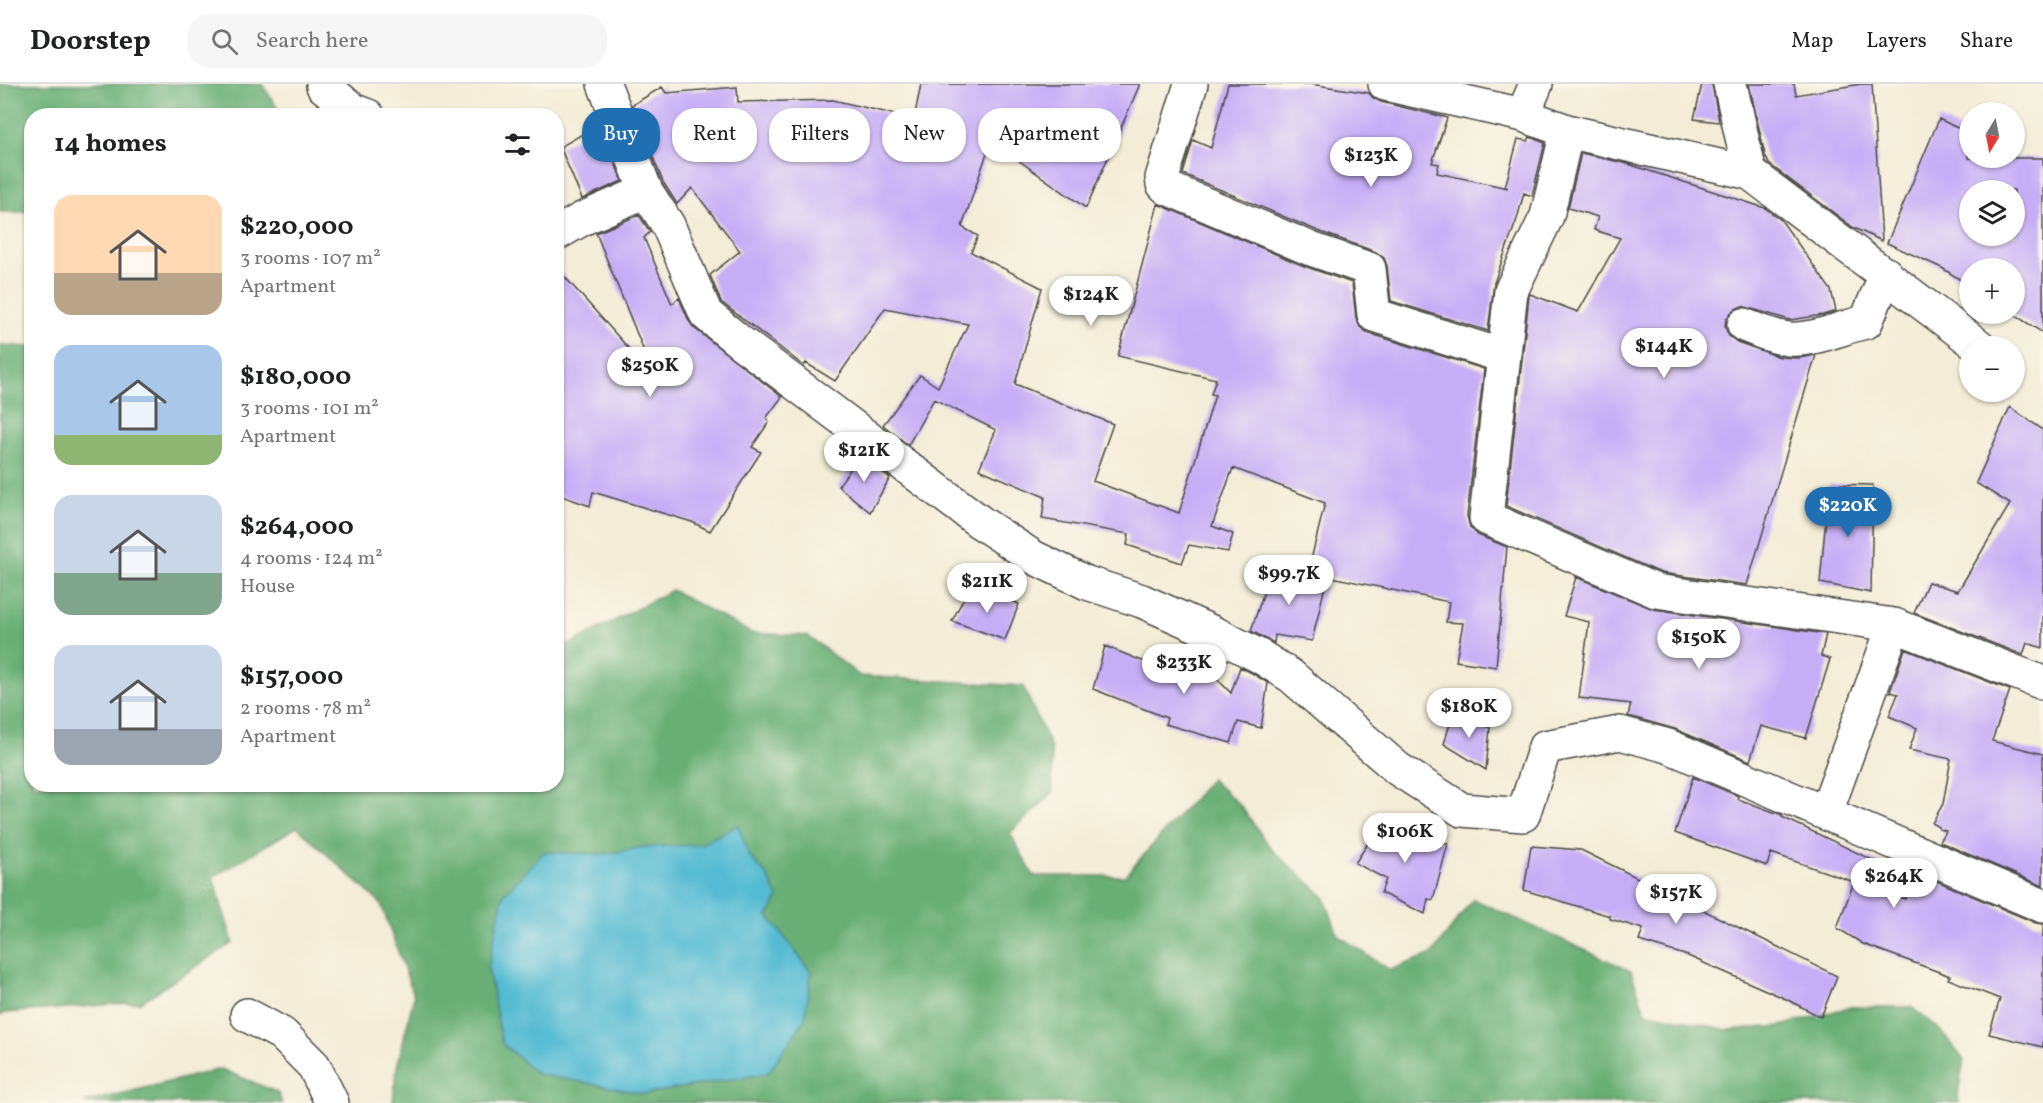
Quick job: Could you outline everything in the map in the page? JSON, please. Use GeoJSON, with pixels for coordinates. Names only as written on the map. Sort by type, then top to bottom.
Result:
{"type":"FeatureCollection","features":[{"type":"Feature","properties":{"kind":"street"},"geometry":{"type":"LineString","coordinates":[[604,84],[646,191],[668,225],[706,314],[980,522],[1032,557],[1087,583],[1142,601],[1175,615],[1261,657],[1291,676],[1398,769],[1462,810],[1523,815],[1545,747],[1620,733],[1668,746],[2043,906]]}},
{"type":"Feature","properties":{"kind":"street"},"geometry":{"type":"LineString","coordinates":[[1191,84],[1162,178],[1167,188],[1311,249],[1369,269],[1374,315],[1503,356]]}},
{"type":"Feature","properties":{"kind":"street"},"geometry":{"type":"LineString","coordinates":[[1385,84],[1523,115],[1567,131],[1750,173],[1966,336]]}},
{"type":"Feature","properties":{"kind":"street"},"geometry":{"type":"LineString","coordinates":[[1523,115],[1536,84]]}},
{"type":"Feature","properties":{"kind":"street"},"geometry":{"type":"LineString","coordinates":[[1730,84],[1750,173]]}},
{"type":"Feature","properties":{"kind":"street"},"geometry":{"type":"LineString","coordinates":[[323,86],[352,108]]}},
{"type":"Feature","properties":{"kind":"street"},"geometry":{"type":"LineString","coordinates":[[1567,131],[1547,216],[1511,291],[1486,518],[1656,591],[1894,625],[2043,683]]}},
{"type":"Feature","properties":{"kind":"street"},"geometry":{"type":"LineString","coordinates":[[564,229],[646,191]]}},
{"type":"Feature","properties":{"kind":"street"},"geometry":{"type":"LineString","coordinates":[[1744,325],[1768,335],[1790,339],[1809,338],[1866,322],[1886,274]]}},
{"type":"Feature","properties":{"kind":"street"},"geometry":{"type":"LineString","coordinates":[[1826,812],[1894,625]]}},
{"type":"Feature","properties":{"kind":"street"},"geometry":{"type":"LineString","coordinates":[[246,1015],[282,1034],[314,1066],[332,1103]]}},
{"type":"Feature","properties":{"kind":"green space"},"geometry":{"type":"Polygon","coordinates":[[[0,84],[262,84],[277,108],[24,108],[24,212],[0,212],[0,84]]]}},
{"type":"Feature","properties":{"kind":"green space"},"geometry":{"type":"Polygon","coordinates":[[[0,345],[24,347],[24,792],[564,792],[564,647],[672,590],[751,633],[808,636],[860,676],[1023,686],[1051,748],[1053,793],[1010,833],[1034,876],[1125,876],[1211,779],[1240,805],[1272,850],[1324,896],[1338,935],[1390,970],[1432,954],[1473,899],[1631,971],[1645,1012],[1728,1030],[1781,1026],[1850,1007],[1911,1007],[1938,1028],[1964,1060],[1958,1094],[1959,1103],[393,1103],[396,1071],[414,996],[381,904],[297,827],[213,877],[233,943],[141,1002],[5,1013],[0,1016],[0,345]]]}},
{"type":"Feature","properties":{"kind":"green space"},"geometry":{"type":"Polygon","coordinates":[[[221,1069],[277,1092],[282,1103],[84,1103],[221,1069]]]}},
{"type":"Feature","properties":{"kind":"water"},"geometry":{"type":"Polygon","coordinates":[[[738,825],[750,857],[767,875],[778,898],[768,916],[811,972],[805,1019],[768,1073],[646,1094],[537,1074],[502,1043],[488,968],[503,895],[544,852],[605,854],[643,847],[699,845],[738,825]]]}},
{"type":"Feature","properties":{"kind":"building"},"geometry":{"type":"Polygon","coordinates":[[[921,84],[1140,84],[1121,128],[1121,108],[978,108],[978,162],[984,162],[962,227],[978,236],[971,252],[1042,288],[1015,384],[1113,424],[1093,481],[1179,513],[1215,395],[1211,394],[1216,379],[1118,356],[1158,204],[1304,266],[1352,283],[1356,318],[1360,327],[1368,333],[1484,369],[1467,516],[1470,527],[1478,535],[1507,547],[1496,667],[1456,661],[1463,623],[1446,622],[1449,602],[1308,572],[1325,503],[1233,468],[1212,526],[1233,534],[1228,552],[1189,545],[1182,563],[1127,545],[1129,534],[1042,519],[1045,497],[979,469],[996,430],[934,399],[908,445],[883,425],[920,375],[938,387],[968,324],[885,308],[835,381],[806,363],[804,366],[721,302],[710,275],[740,251],[692,188],[677,204],[663,182],[655,162],[660,162],[660,108],[633,108],[632,105],[662,87],[666,93],[737,87],[738,102],[833,100],[867,108],[769,108],[769,162],[870,162],[870,109],[882,111],[882,162],[966,162],[966,108],[916,108],[921,84]]]}},
{"type":"Feature","properties":{"kind":"building"},"geometry":{"type":"Polygon","coordinates":[[[1228,84],[1310,84],[1369,93],[1381,102],[1447,118],[1432,163],[1439,164],[1437,173],[1508,188],[1505,187],[1518,139],[1528,141],[1530,137],[1545,143],[1532,196],[1524,193],[1494,283],[1488,331],[1391,301],[1387,266],[1384,258],[1376,252],[1318,231],[1183,174],[1193,140],[1211,148],[1228,84]]]}},
{"type":"Feature","properties":{"kind":"building"},"geometry":{"type":"Polygon","coordinates":[[[1702,84],[1712,84],[1719,122],[1694,119],[1702,84]]]}},
{"type":"Feature","properties":{"kind":"building"},"geometry":{"type":"Polygon","coordinates":[[[1749,84],[1794,84],[1796,95],[1872,84],[1882,241],[1854,228],[1769,164],[1749,84]]]}},
{"type":"Feature","properties":{"kind":"building"},"geometry":{"type":"Polygon","coordinates":[[[1939,119],[1959,129],[1959,168],[2025,168],[2025,158],[2043,158],[2043,333],[2025,322],[2025,258],[1959,258],[1959,279],[1942,268],[1887,243],[1939,119]]]}},
{"type":"Feature","properties":{"kind":"building"},"geometry":{"type":"Polygon","coordinates":[[[582,134],[582,162],[615,162],[622,181],[582,199],[564,156],[564,145],[582,134]]]}},
{"type":"Feature","properties":{"kind":"building"},"geometry":{"type":"Polygon","coordinates":[[[1581,153],[1628,164],[1765,208],[1781,220],[1831,290],[1836,311],[1823,315],[1790,320],[1742,306],[1733,310],[1726,319],[1725,327],[1729,336],[1737,342],[1780,357],[1799,358],[1816,355],[1747,585],[1661,573],[1506,506],[1529,296],[1530,294],[1578,312],[1620,238],[1594,230],[1598,217],[1568,208],[1581,153]]]}},
{"type":"Feature","properties":{"kind":"building"},"geometry":{"type":"Polygon","coordinates":[[[1021,162],[1106,162],[1086,208],[1021,162]]]}},
{"type":"Feature","properties":{"kind":"building"},"geometry":{"type":"Polygon","coordinates":[[[639,215],[650,232],[644,238],[672,304],[679,298],[694,328],[782,397],[767,417],[769,422],[752,447],[761,452],[710,531],[692,522],[593,492],[590,506],[564,497],[564,276],[655,378],[596,233],[639,215]]]}},
{"type":"Feature","properties":{"kind":"building"},"geometry":{"type":"Polygon","coordinates":[[[2010,407],[2043,430],[2043,648],[2027,643],[2023,655],[1914,613],[1928,582],[1958,591],[2010,504],[1976,483],[2010,407]]]}},
{"type":"Feature","properties":{"kind":"building"},"geometry":{"type":"Polygon","coordinates":[[[860,456],[890,478],[870,512],[838,486],[860,456]]]}},
{"type":"Feature","properties":{"kind":"building"},"geometry":{"type":"Polygon","coordinates":[[[1829,484],[1873,485],[1871,593],[1820,583],[1829,484]]]}},
{"type":"Feature","properties":{"kind":"building"},"geometry":{"type":"Polygon","coordinates":[[[1272,567],[1326,582],[1312,641],[1275,635],[1274,643],[1251,631],[1272,567]]]}},
{"type":"Feature","properties":{"kind":"building"},"geometry":{"type":"Polygon","coordinates":[[[1576,577],[1653,609],[1826,634],[1821,656],[1830,659],[1806,738],[1761,726],[1750,761],[1675,729],[1628,716],[1631,704],[1579,698],[1589,622],[1564,616],[1576,577]]]}},
{"type":"Feature","properties":{"kind":"building"},"geometry":{"type":"Polygon","coordinates":[[[968,590],[982,594],[987,592],[1019,604],[1005,640],[952,621],[968,590]]]}},
{"type":"Feature","properties":{"kind":"building"},"geometry":{"type":"Polygon","coordinates":[[[1105,646],[1182,677],[1184,667],[1214,676],[1231,693],[1240,667],[1252,673],[1268,683],[1261,728],[1238,722],[1231,743],[1165,724],[1167,718],[1093,689],[1105,646]]]}},
{"type":"Feature","properties":{"kind":"building"},"geometry":{"type":"Polygon","coordinates":[[[1905,649],[2010,690],[1992,741],[2043,754],[2043,886],[1940,842],[1946,831],[1932,823],[1943,804],[1951,759],[1909,750],[1917,728],[1889,716],[1898,694],[1890,692],[1905,649]]]}},
{"type":"Feature","properties":{"kind":"building"},"geometry":{"type":"Polygon","coordinates":[[[1454,710],[1490,728],[1486,770],[1444,744],[1454,710]]]}},
{"type":"Feature","properties":{"kind":"building"},"geometry":{"type":"Polygon","coordinates":[[[1693,777],[1738,796],[1738,799],[1782,815],[1881,864],[1871,886],[1905,899],[1920,874],[2043,924],[2043,1047],[1989,1034],[2000,999],[1948,979],[1950,976],[1863,944],[1837,928],[1854,882],[1771,853],[1767,866],[1675,833],[1693,777]]]}},
{"type":"Feature","properties":{"kind":"building"},"geometry":{"type":"Polygon","coordinates":[[[1384,819],[1448,844],[1433,900],[1428,899],[1425,914],[1381,893],[1386,879],[1355,863],[1384,819]]]}},
{"type":"Feature","properties":{"kind":"building"},"geometry":{"type":"Polygon","coordinates":[[[1531,846],[1581,850],[1837,976],[1821,1017],[1688,956],[1639,941],[1643,929],[1610,919],[1610,916],[1524,890],[1531,846]]]}}]}
